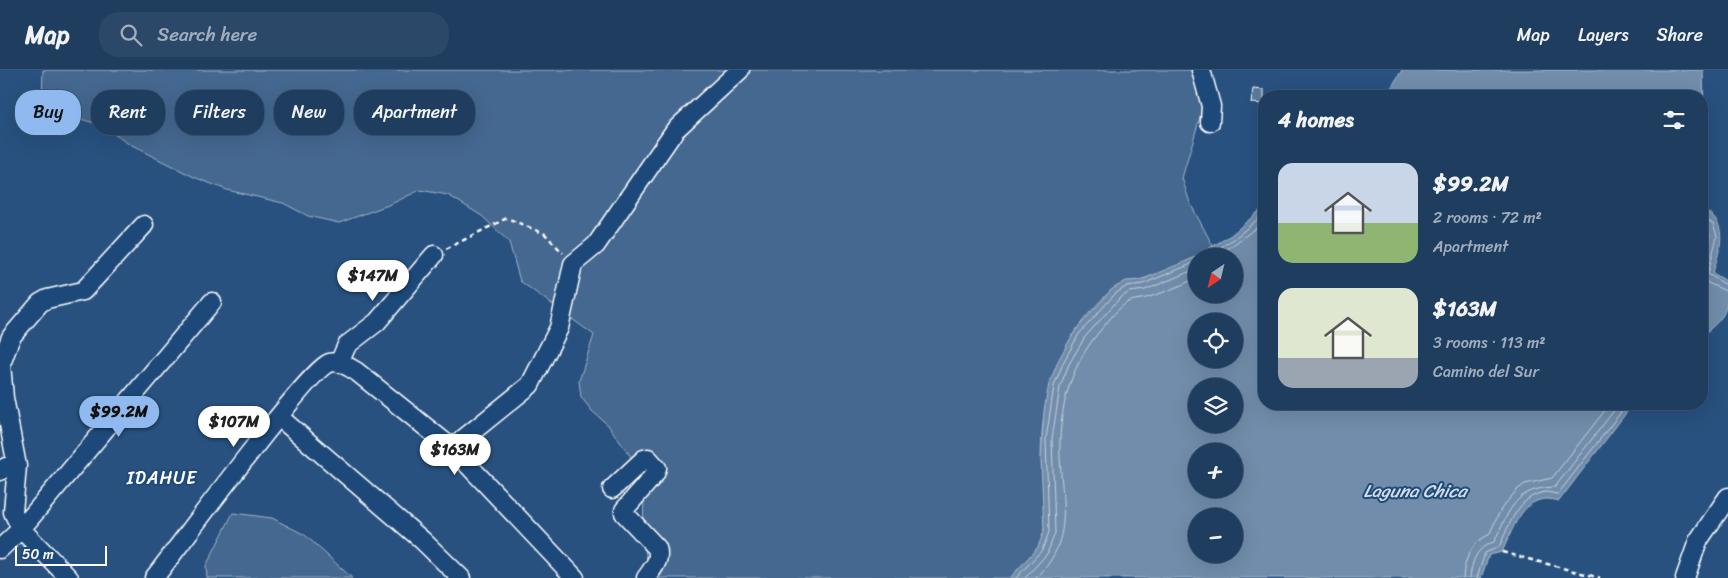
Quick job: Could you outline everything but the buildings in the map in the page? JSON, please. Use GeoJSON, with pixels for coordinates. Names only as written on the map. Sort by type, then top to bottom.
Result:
{"type":"FeatureCollection","features":[{"type":"Feature","properties":{"kind":"street"},"geometry":{"type":"LineString","coordinates":[[452,448],[530,385],[559,328],[573,264],[596,246],[675,130],[740,70]]}},
{"type":"Feature","properties":{"kind":"street"},"geometry":{"type":"LineString","coordinates":[[1201,70],[1211,106],[1210,122]]}},
{"type":"Feature","properties":{"kind":"street"},"geometry":{"type":"LineString","coordinates":[[69,578],[22,529],[13,512],[17,466],[1,376],[1,364],[11,337],[40,303],[47,299],[83,291],[144,225]]}},
{"type":"Feature","properties":{"kind":"street"},"geometry":{"type":"LineString","coordinates":[[339,363],[347,345],[377,322],[434,255]]}},
{"type":"Feature","properties":{"kind":"street"},"geometry":{"type":"LineString","coordinates":[[0,549],[22,529],[212,302]]}},
{"type":"Feature","properties":{"kind":"street"},"geometry":{"type":"LineString","coordinates":[[154,578],[279,417],[320,369],[329,363],[339,363],[357,372],[452,448],[575,578]]}},
{"type":"Feature","properties":{"kind":"street"},"geometry":{"type":"LineString","coordinates":[[279,417],[422,540],[460,578]]}},
{"type":"Feature","properties":{"kind":"street"},"geometry":{"type":"LineString","coordinates":[[612,489],[644,459],[648,458],[657,468],[655,474],[624,510],[624,513],[657,548],[659,554],[658,559],[646,578]]}},
{"type":"Feature","properties":{"kind":"street"},"geometry":{"type":"LineString","coordinates":[[0,472],[6,467],[17,466]]}},
{"type":"Feature","properties":{"kind":"street"},"geometry":{"type":"LineString","coordinates":[[1685,578],[1698,541],[1728,497]]}},
{"type":"Feature","properties":{"kind":"path"},"geometry":{"type":"LineString","coordinates":[[434,255],[507,218],[545,234],[573,264]]}},
{"type":"Feature","properties":{"kind":"path"},"geometry":{"type":"LineString","coordinates":[[1502,552],[1600,578]]}},
{"type":"Feature","properties":{"kind":"shaded area"},"geometry":{"type":"Polygon","coordinates":[[[43,70],[1209,70],[1205,100],[1182,178],[1190,203],[1213,246],[1210,248],[1188,248],[1188,261],[1114,288],[1092,310],[1076,330],[1063,352],[1047,399],[1041,449],[1045,513],[1042,539],[1032,556],[1010,578],[651,578],[643,541],[644,488],[631,457],[608,425],[592,411],[581,397],[579,381],[594,335],[520,281],[509,242],[482,216],[448,195],[420,190],[391,204],[339,223],[308,216],[283,203],[227,190],[194,177],[130,145],[116,135],[165,135],[165,90],[91,90],[91,122],[81,119],[81,90],[42,90],[43,70]]]}},
{"type":"Feature","properties":{"kind":"shaded area"},"geometry":{"type":"Polygon","coordinates":[[[233,513],[272,518],[305,535],[352,578],[207,578],[206,566],[233,513]]]}},
{"type":"Feature","properties":{"kind":"water"},"geometry":{"type":"Polygon","coordinates":[[[1402,70],[1703,70],[1703,90],[1390,90],[1402,70]]]}},
{"type":"Feature","properties":{"kind":"water","name":"Laguna Chica"},"geometry":{"type":"Polygon","coordinates":[[[1258,212],[1258,410],[1628,410],[1559,501],[1547,499],[1537,501],[1522,513],[1502,552],[1489,555],[1481,578],[1010,578],[1038,547],[1044,531],[1041,459],[1044,411],[1049,384],[1059,359],[1075,331],[1111,290],[1126,281],[1141,280],[1188,260],[1188,303],[1243,303],[1243,248],[1210,248],[1231,235],[1258,212]]]}},
{"type":"Feature","properties":{"kind":"water"},"geometry":{"type":"Polygon","coordinates":[[[1708,213],[1717,221],[1721,235],[1713,273],[1728,282],[1726,307],[1716,324],[1708,330],[1708,213]]]}},
{"type":"Feature","properties":{"kind":"district","name":"IDAHUE"},"geometry":{"type":"Point","coordinates":[162,478]}}]}
